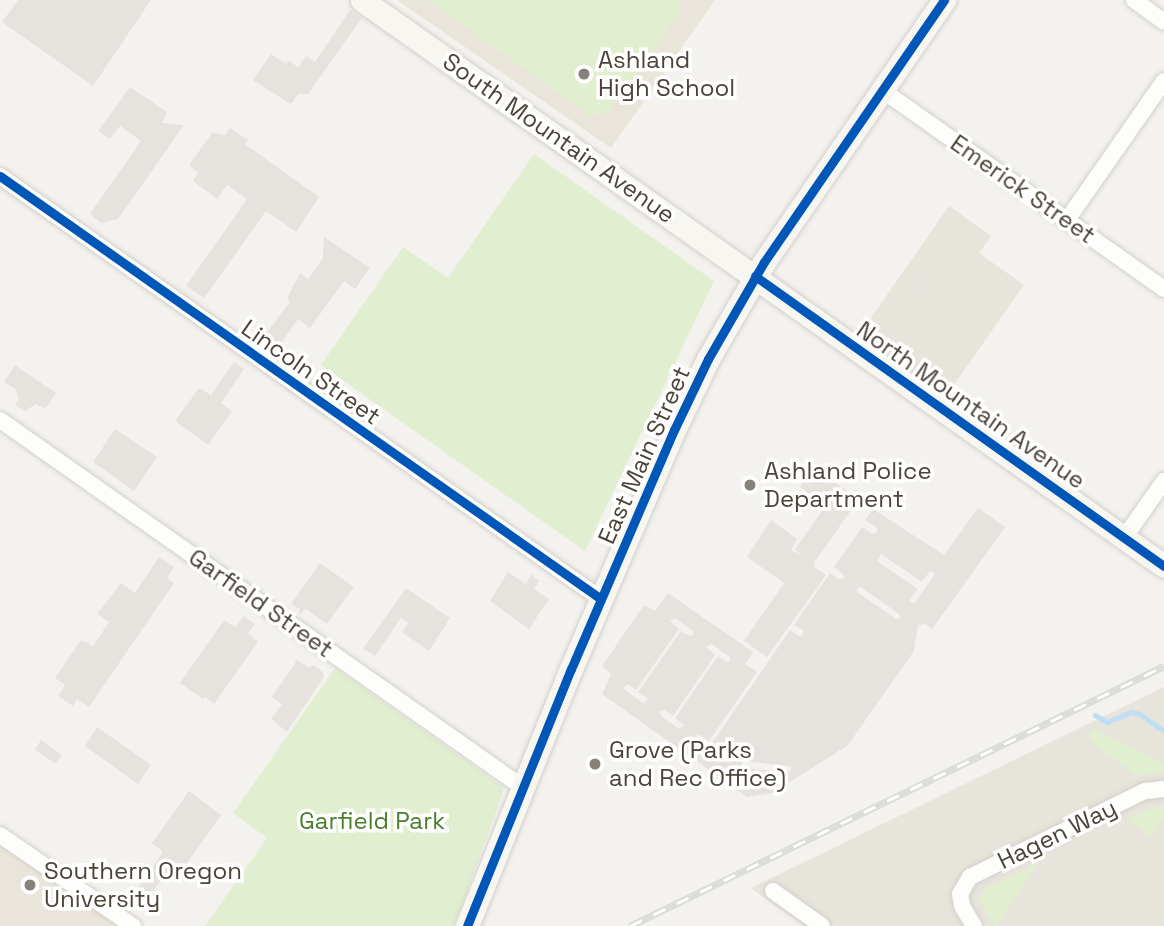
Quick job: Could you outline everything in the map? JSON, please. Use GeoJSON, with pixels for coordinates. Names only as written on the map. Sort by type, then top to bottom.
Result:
{"type":"FeatureCollection","features":[{"type":"Feature","properties":{"kind":"street","name":"South Mountain Avenue"},"geometry":{"type":"LineString","coordinates":[[362,0],[755,276]]}},
{"type":"Feature","properties":{"kind":"street","name":"East Main Street"},"geometry":{"type":"LineString","coordinates":[[467,926],[522,786],[601,599],[674,429],[708,359],[755,276],[944,0]]}},
{"type":"Feature","properties":{"kind":"street"},"geometry":{"type":"LineString","coordinates":[[1134,0],[1164,22]]}},
{"type":"Feature","properties":{"kind":"street"},"geometry":{"type":"LineString","coordinates":[[1067,220],[1164,81]]}},
{"type":"Feature","properties":{"kind":"street","name":"Emerick Street"},"geometry":{"type":"LineString","coordinates":[[882,90],[1164,289]]}},
{"type":"Feature","properties":{"kind":"street","name":"Lincoln Street"},"geometry":{"type":"LineString","coordinates":[[0,176],[601,599]]}},
{"type":"Feature","properties":{"kind":"street","name":"North Mountain Avenue"},"geometry":{"type":"LineString","coordinates":[[755,276],[1164,566]]}},
{"type":"Feature","properties":{"kind":"street","name":"Garfield Street"},"geometry":{"type":"LineString","coordinates":[[0,420],[522,786]]}},
{"type":"Feature","properties":{"kind":"street"},"geometry":{"type":"LineString","coordinates":[[1124,538],[1164,481]]}},
{"type":"Feature","properties":{"kind":"street","name":"Hagen Way"},"geometry":{"type":"LineString","coordinates":[[974,926],[962,906],[960,894],[970,877],[1145,791],[1164,789]]}},
{"type":"Feature","properties":{"kind":"street"},"geometry":{"type":"LineString","coordinates":[[0,835],[133,926]]}},
{"type":"Feature","properties":{"kind":"street"},"geometry":{"type":"LineString","coordinates":[[773,891],[822,926]]}},
{"type":"Feature","properties":{"kind":"shaded area"},"geometry":{"type":"Polygon","coordinates":[[[18,0],[151,0],[93,86],[2,22],[18,0]]]}},
{"type":"Feature","properties":{"kind":"shaded area","name":"Ashland High School"},"geometry":{"type":"Polygon","coordinates":[[[397,0],[715,0],[611,148],[397,0]]]}},
{"type":"Feature","properties":{"kind":"shaded area"},"geometry":{"type":"Polygon","coordinates":[[[350,10],[362,18],[308,94],[298,94],[291,104],[253,80],[271,54],[286,64],[289,61],[298,67],[306,56],[315,62],[350,10]]]}},
{"type":"Feature","properties":{"kind":"shaded area"},"geometry":{"type":"Polygon","coordinates":[[[130,87],[167,112],[162,123],[184,125],[118,219],[101,223],[90,214],[141,141],[120,126],[110,139],[98,131],[130,87]]]}},
{"type":"Feature","properties":{"kind":"shaded area"},"geometry":{"type":"Polygon","coordinates":[[[230,128],[248,140],[245,144],[319,197],[296,232],[266,211],[204,298],[186,286],[247,199],[227,185],[217,199],[193,181],[198,173],[189,165],[212,133],[225,135],[230,128]]]}},
{"type":"Feature","properties":{"kind":"shaded area"},"geometry":{"type":"Polygon","coordinates":[[[949,206],[991,236],[979,253],[1024,285],[946,396],[859,335],[949,206]]]}},
{"type":"Feature","properties":{"kind":"shaded area"},"geometry":{"type":"Polygon","coordinates":[[[324,237],[370,268],[355,289],[344,281],[310,328],[298,319],[280,345],[265,335],[290,302],[287,298],[300,273],[308,279],[323,258],[324,237]]]}},
{"type":"Feature","properties":{"kind":"shaded area"},"geometry":{"type":"Polygon","coordinates":[[[915,273],[932,285],[925,296],[908,284],[915,273]]]}},
{"type":"Feature","properties":{"kind":"shaded area"},"geometry":{"type":"Polygon","coordinates":[[[234,362],[244,369],[221,403],[232,411],[208,445],[175,421],[199,388],[211,395],[234,362]]]}},
{"type":"Feature","properties":{"kind":"shaded area"},"geometry":{"type":"Polygon","coordinates":[[[15,365],[56,393],[45,409],[36,404],[25,411],[15,405],[19,398],[15,389],[4,382],[15,365]]]}},
{"type":"Feature","properties":{"kind":"shaded area"},"geometry":{"type":"Polygon","coordinates":[[[115,429],[157,457],[134,491],[93,462],[115,429]]]}},
{"type":"Feature","properties":{"kind":"shaded area"},"geometry":{"type":"Polygon","coordinates":[[[813,467],[859,499],[815,561],[814,567],[826,575],[767,657],[744,641],[784,583],[747,557],[771,520],[797,539],[791,550],[800,555],[795,549],[829,501],[837,503],[829,497],[823,504],[800,487],[813,467]]]}},
{"type":"Feature","properties":{"kind":"shaded area"},"geometry":{"type":"Polygon","coordinates":[[[978,508],[1005,527],[932,629],[925,624],[918,625],[914,651],[848,745],[773,793],[747,797],[602,694],[611,674],[602,666],[644,605],[655,611],[668,593],[753,652],[745,664],[757,672],[709,741],[698,734],[696,738],[718,755],[720,749],[712,743],[790,630],[799,636],[803,635],[803,630],[794,625],[830,573],[839,579],[844,578],[834,567],[862,527],[872,534],[877,533],[877,528],[865,520],[873,509],[944,555],[978,508]],[[881,554],[877,561],[918,589],[909,601],[914,604],[935,574],[930,571],[922,582],[881,554]],[[861,587],[857,588],[857,592],[896,619],[900,618],[899,614],[861,587]],[[675,618],[670,621],[679,629],[636,690],[628,684],[623,688],[643,703],[648,699],[638,692],[681,631],[693,635],[693,631],[675,618]],[[711,644],[706,647],[715,655],[673,716],[665,710],[660,711],[661,716],[679,729],[684,725],[675,718],[718,656],[726,662],[730,661],[730,657],[711,644]],[[742,761],[742,768],[789,772],[792,769],[789,766],[742,761]]]}},
{"type":"Feature","properties":{"kind":"shaded area"},"geometry":{"type":"Polygon","coordinates":[[[159,557],[174,567],[167,578],[174,583],[89,707],[77,699],[73,706],[58,696],[65,685],[55,678],[81,640],[93,646],[109,622],[97,614],[121,583],[135,593],[159,557]]]}},
{"type":"Feature","properties":{"kind":"shaded area"},"geometry":{"type":"Polygon","coordinates":[[[320,563],[354,587],[327,624],[306,609],[299,614],[300,609],[291,604],[320,563]]]}},
{"type":"Feature","properties":{"kind":"shaded area"},"geometry":{"type":"Polygon","coordinates":[[[508,572],[526,584],[531,574],[539,581],[534,589],[549,599],[529,629],[490,601],[508,572]]]}},
{"type":"Feature","properties":{"kind":"shaded area"},"geometry":{"type":"Polygon","coordinates":[[[406,588],[450,618],[429,651],[402,632],[408,623],[401,618],[375,656],[363,649],[406,588]]]}},
{"type":"Feature","properties":{"kind":"shaded area"},"geometry":{"type":"Polygon","coordinates":[[[244,616],[255,624],[248,633],[258,642],[214,704],[180,683],[224,620],[235,627],[244,616]]]}},
{"type":"Feature","properties":{"kind":"shaded area"},"geometry":{"type":"Polygon","coordinates":[[[297,660],[309,668],[313,665],[323,672],[324,677],[287,732],[271,719],[282,704],[272,697],[297,660]]]}},
{"type":"Feature","properties":{"kind":"shaded area"},"geometry":{"type":"Polygon","coordinates":[[[1164,687],[1164,926],[804,926],[751,888],[1164,687]]]}},
{"type":"Feature","properties":{"kind":"shaded area"},"geometry":{"type":"Polygon","coordinates":[[[97,727],[151,765],[138,784],[85,746],[97,727]]]}},
{"type":"Feature","properties":{"kind":"shaded area"},"geometry":{"type":"Polygon","coordinates":[[[41,740],[62,755],[56,764],[35,750],[41,740]]]}},
{"type":"Feature","properties":{"kind":"shaded area"},"geometry":{"type":"Polygon","coordinates":[[[189,791],[221,815],[174,881],[165,874],[142,907],[130,899],[163,852],[152,843],[189,791]]]}},
{"type":"Feature","properties":{"kind":"shaded area","name":"Southern Oregon University"},"geometry":{"type":"Polygon","coordinates":[[[0,845],[119,926],[0,926],[0,845]]]}},
{"type":"Feature","properties":{"kind":"green space","name":"Ashland High School"},"geometry":{"type":"Polygon","coordinates":[[[428,0],[678,0],[680,12],[608,113],[590,116],[428,0]]]}},
{"type":"Feature","properties":{"kind":"green space"},"geometry":{"type":"Polygon","coordinates":[[[534,154],[714,281],[585,551],[321,365],[403,247],[448,278],[534,154]]]}},
{"type":"Feature","properties":{"kind":"green space","name":"Garfield Park"},"geometry":{"type":"Polygon","coordinates":[[[335,668],[502,786],[503,792],[454,926],[205,926],[267,838],[233,813],[335,668]]]}},
{"type":"Feature","properties":{"kind":"green space"},"geometry":{"type":"Polygon","coordinates":[[[1095,729],[1164,763],[1164,772],[1136,776],[1090,740],[1088,734],[1095,729]]]}},
{"type":"Feature","properties":{"kind":"green space"},"geometry":{"type":"Polygon","coordinates":[[[1164,806],[1164,818],[1150,837],[1128,818],[1152,808],[1164,806]]]}},
{"type":"Feature","properties":{"kind":"green space"},"geometry":{"type":"Polygon","coordinates":[[[1039,862],[997,926],[994,926],[980,900],[981,891],[1021,871],[1023,874],[1027,871],[1026,868],[1039,862]]]}},
{"type":"Feature","properties":{"kind":"waterway"},"geometry":{"type":"LineString","coordinates":[[1095,715],[1107,722],[1132,712],[1140,714],[1164,731]]}},
{"type":"Feature","properties":{"kind":"railway"},"geometry":{"type":"LineString","coordinates":[[630,926],[1164,666]]}},
{"type":"Feature","properties":{"kind":"cycle path"},"geometry":{"type":"LineString","coordinates":[[467,926],[571,669],[674,430],[708,359],[764,262],[944,0]]}},
{"type":"Feature","properties":{"kind":"cycle path"},"geometry":{"type":"LineString","coordinates":[[0,176],[601,599]]}},
{"type":"Feature","properties":{"kind":"cycle path"},"geometry":{"type":"LineString","coordinates":[[755,276],[1164,566]]}},
{"type":"Feature","properties":{"kind":"place","name":"Ashland High School"},"geometry":{"type":"Point","coordinates":[584,74]}},
{"type":"Feature","properties":{"kind":"place","name":"Ashland Police Department"},"geometry":{"type":"Point","coordinates":[750,485]}},
{"type":"Feature","properties":{"kind":"place","name":"Grove (Parks and Rec Office)"},"geometry":{"type":"Point","coordinates":[595,764]}},
{"type":"Feature","properties":{"kind":"place","name":"Southern Oregon University"},"geometry":{"type":"Point","coordinates":[30,885]}}]}
